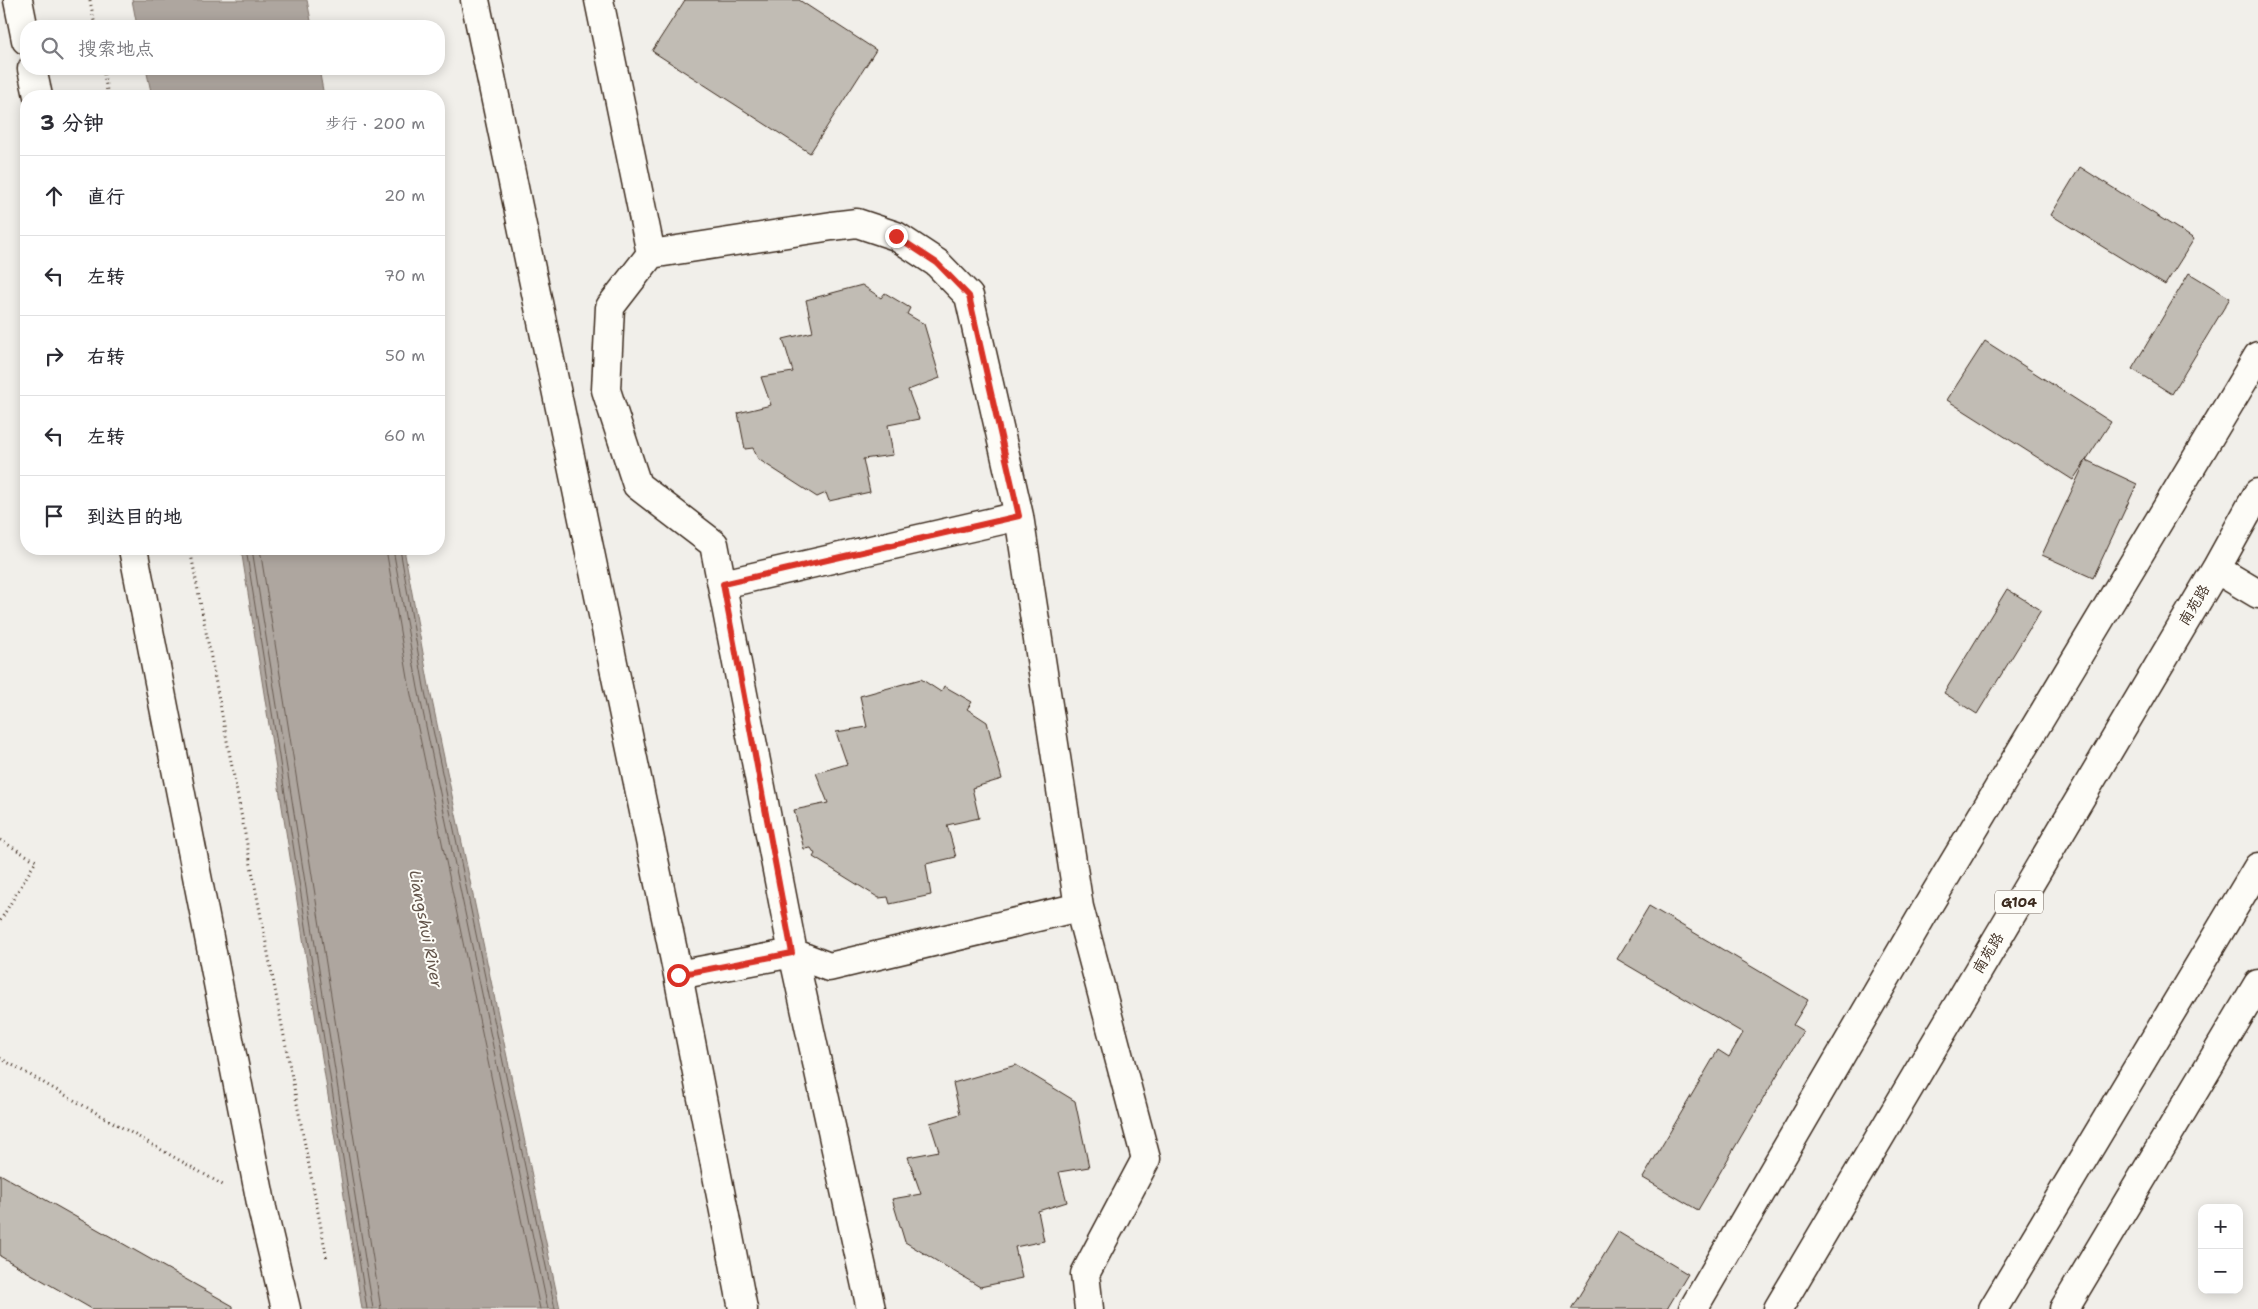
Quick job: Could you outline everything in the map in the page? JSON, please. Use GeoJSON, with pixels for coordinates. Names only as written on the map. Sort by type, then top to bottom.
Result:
{"type":"FeatureCollection","features":[{"type":"Feature","properties":{"kind":"main road"},"geometry":{"type":"LineString","coordinates":[[18,0],[22,20]]}},
{"type":"Feature","properties":{"kind":"main road"},"geometry":{"type":"LineString","coordinates":[[475,0],[678,975],[743,1309]]}},
{"type":"Feature","properties":{"kind":"main road"},"geometry":{"type":"LineString","coordinates":[[599,0],[651,254]]}},
{"type":"Feature","properties":{"kind":"main road"},"geometry":{"type":"LineString","coordinates":[[33,75],[37,90]]}},
{"type":"Feature","properties":{"kind":"main road"},"geometry":{"type":"LineString","coordinates":[[871,1309],[792,953],[714,544],[637,485],[606,390],[610,307],[651,254],[857,223],[896,236],[937,263],[969,296],[1019,516],[1079,907],[1146,1158],[1085,1274],[1089,1309]]}},
{"type":"Feature","properties":{"kind":"main road"},"geometry":{"type":"LineString","coordinates":[[1692,1309],[1926,909],[2258,356]]}},
{"type":"Feature","properties":{"kind":"main road","name":"南苑路"},"geometry":{"type":"LineString","coordinates":[[1778,1309],[2216,569],[2258,493]]}},
{"type":"Feature","properties":{"kind":"main road"},"geometry":{"type":"LineString","coordinates":[[723,584],[1019,516]]}},
{"type":"Feature","properties":{"kind":"main road"},"geometry":{"type":"LineString","coordinates":[[134,555],[262,1208],[286,1309]]}},
{"type":"Feature","properties":{"kind":"main road"},"geometry":{"type":"LineString","coordinates":[[2216,569],[2258,594]]}},
{"type":"Feature","properties":{"kind":"main road"},"geometry":{"type":"LineString","coordinates":[[1993,1309],[2258,867]]}},
{"type":"Feature","properties":{"kind":"main road"},"geometry":{"type":"LineString","coordinates":[[678,975],[792,953],[828,967],[1079,907]]}},
{"type":"Feature","properties":{"kind":"main road"},"geometry":{"type":"LineString","coordinates":[[2064,1309],[2258,984]]}},
{"type":"Feature","properties":{"kind":"path"},"geometry":{"type":"LineString","coordinates":[[90,0],[94,20]]}},
{"type":"Feature","properties":{"kind":"path"},"geometry":{"type":"LineString","coordinates":[[104,75],[107,90]]}},
{"type":"Feature","properties":{"kind":"path"},"geometry":{"type":"LineString","coordinates":[[191,555],[327,1259]]}},
{"type":"Feature","properties":{"kind":"path"},"geometry":{"type":"LineString","coordinates":[[0,840],[36,861],[0,921]]}},
{"type":"Feature","properties":{"kind":"path"},"geometry":{"type":"LineString","coordinates":[[0,1058],[262,1208]]}},
{"type":"Feature","properties":{"kind":"water"},"geometry":{"type":"Polygon","coordinates":[[[132,0],[307,0],[311,20],[136,20],[132,0]]]}},
{"type":"Feature","properties":{"kind":"water"},"geometry":{"type":"Polygon","coordinates":[[[147,75],[320,75],[323,90],[151,90],[147,75]]]}},
{"type":"Feature","properties":{"kind":"water","name":"Liangshui River"},"geometry":{"type":"Polygon","coordinates":[[[242,555],[405,555],[429,686],[560,1309],[362,1309],[242,555]]]}},
{"type":"Feature","properties":{"kind":"building"},"geometry":{"type":"Polygon","coordinates":[[[685,0],[799,0],[876,50],[810,153],[652,51],[685,0]]]}},
{"type":"Feature","properties":{"kind":"building"},"geometry":{"type":"Polygon","coordinates":[[[2080,167],[2194,239],[2165,285],[2051,215],[2080,167]]]}},
{"type":"Feature","properties":{"kind":"building"},"geometry":{"type":"Polygon","coordinates":[[[2189,273],[2230,298],[2172,394],[2132,369],[2189,273]]]}},
{"type":"Feature","properties":{"kind":"building"},"geometry":{"type":"Polygon","coordinates":[[[862,285],[881,298],[885,293],[910,308],[907,314],[924,324],[940,378],[908,390],[919,419],[888,425],[893,455],[863,459],[870,492],[829,501],[826,493],[817,497],[758,459],[753,448],[745,449],[738,413],[771,405],[761,377],[793,372],[783,339],[813,332],[806,300],[862,285]]]}},
{"type":"Feature","properties":{"kind":"building"},"geometry":{"type":"Polygon","coordinates":[[[1985,341],[2111,422],[2073,480],[1947,400],[1985,341]]]}},
{"type":"Feature","properties":{"kind":"building"},"geometry":{"type":"Polygon","coordinates":[[[2086,460],[2137,484],[2093,578],[2042,555],[2086,460]]]}},
{"type":"Feature","properties":{"kind":"building"},"geometry":{"type":"Polygon","coordinates":[[[2007,589],[2041,610],[1977,714],[1944,693],[2007,589]]]}},
{"type":"Feature","properties":{"kind":"building"},"geometry":{"type":"Polygon","coordinates":[[[921,679],[941,692],[944,686],[972,702],[967,709],[987,722],[1002,779],[972,788],[979,818],[947,825],[956,857],[926,864],[931,895],[890,904],[888,897],[879,898],[813,857],[815,854],[811,848],[804,849],[794,810],[828,803],[816,773],[847,764],[836,732],[867,727],[860,696],[921,679]]]}},
{"type":"Feature","properties":{"kind":"building"},"geometry":{"type":"Polygon","coordinates":[[[1649,906],[1808,1000],[1793,1025],[1803,1031],[1698,1210],[1643,1178],[1718,1050],[1729,1057],[1743,1033],[1617,959],[1649,906]]]}},
{"type":"Feature","properties":{"kind":"building"},"geometry":{"type":"Polygon","coordinates":[[[1016,1065],[1075,1101],[1089,1167],[1059,1172],[1067,1202],[1038,1211],[1044,1241],[1015,1247],[1022,1278],[980,1287],[905,1242],[892,1199],[921,1194],[908,1157],[939,1151],[930,1123],[960,1114],[953,1083],[1016,1065]]]}},
{"type":"Feature","properties":{"kind":"building"},"geometry":{"type":"Polygon","coordinates":[[[0,1174],[233,1306],[233,1309],[92,1309],[0,1256],[0,1174]]]}},
{"type":"Feature","properties":{"kind":"building"},"geometry":{"type":"Polygon","coordinates":[[[1618,1232],[1688,1274],[1667,1309],[1571,1309],[1618,1232]]]}},
{"type":"Feature","properties":{"kind":"route"},"geometry":{"type":"LineString","coordinates":[[678,975],[792,953],[723,584],[1019,516],[969,296],[937,263],[896,236]]}}]}
